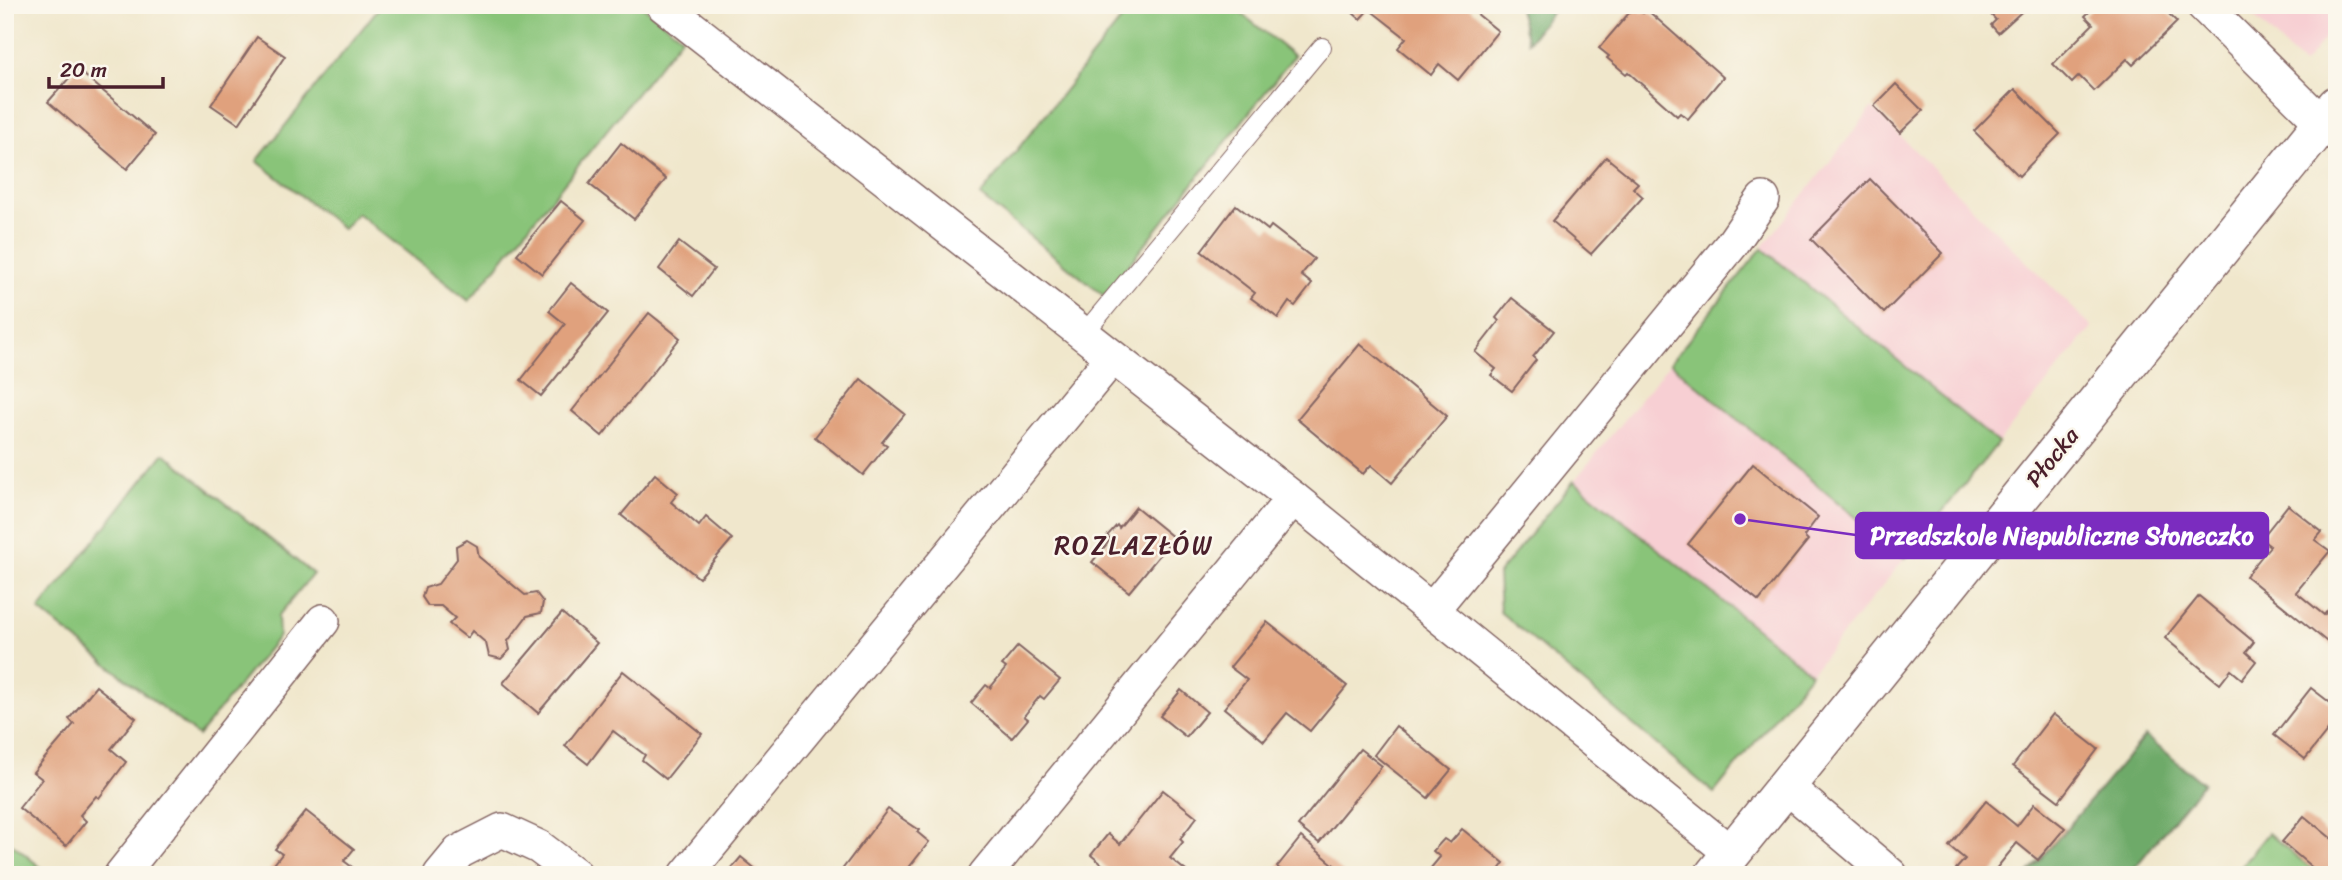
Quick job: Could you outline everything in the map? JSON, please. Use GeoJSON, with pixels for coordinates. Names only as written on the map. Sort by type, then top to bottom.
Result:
{"type":"FeatureCollection","features":[{"type":"Feature","properties":{"kind":"street"},"geometry":{"type":"LineString","coordinates":[[663,5],[1432,610],[1723,864]]}},
{"type":"Feature","properties":{"kind":"street"},"geometry":{"type":"LineString","coordinates":[[2203,5],[2329,114]]}},
{"type":"Feature","properties":{"kind":"street","name":"Płocka"},"geometry":{"type":"LineString","coordinates":[[1723,864],[2329,114]]}},
{"type":"Feature","properties":{"kind":"street"},"geometry":{"type":"LineString","coordinates":[[1432,610],[1732,244],[1763,199]]}},
{"type":"Feature","properties":{"kind":"street"},"geometry":{"type":"LineString","coordinates":[[686,875],[1111,359]]}},
{"type":"Feature","properties":{"kind":"street"},"geometry":{"type":"LineString","coordinates":[[985,875],[1293,498]]}},
{"type":"Feature","properties":{"kind":"street"},"geometry":{"type":"LineString","coordinates":[[121,875],[323,621]]}},
{"type":"Feature","properties":{"kind":"street"},"geometry":{"type":"LineString","coordinates":[[1786,786],[1891,875]]}},
{"type":"Feature","properties":{"kind":"street"},"geometry":{"type":"LineString","coordinates":[[440,875],[459,852],[502,830],[539,847],[576,875]]}},
{"type":"Feature","properties":{"kind":"lane"},"geometry":{"type":"LineString","coordinates":[[1082,336],[1322,47]]}},
{"type":"Feature","properties":{"kind":"shaded area"},"geometry":{"type":"Polygon","coordinates":[[[2242,5],[2337,5],[2337,23],[2303,65],[2242,5]]]}},
{"type":"Feature","properties":{"kind":"shaded area"},"geometry":{"type":"Polygon","coordinates":[[[1872,108],[2092,327],[1998,443],[1762,248],[1872,108]]]}},
{"type":"Feature","properties":{"kind":"shaded area"},"geometry":{"type":"Polygon","coordinates":[[[1670,363],[1905,558],[1811,673],[1574,481],[1670,363]]]}},
{"type":"Feature","properties":{"kind":"green space"},"geometry":{"type":"Polygon","coordinates":[[[381,5],[641,5],[682,37],[469,301],[357,213],[343,229],[257,161],[381,5]]]}},
{"type":"Feature","properties":{"kind":"green space"},"geometry":{"type":"Polygon","coordinates":[[[1133,5],[1231,5],[1294,56],[1104,296],[980,196],[1133,5]]]}},
{"type":"Feature","properties":{"kind":"green space"},"geometry":{"type":"Polygon","coordinates":[[[1518,5],[1557,5],[1528,42],[1518,5]]]}},
{"type":"Feature","properties":{"kind":"green space"},"geometry":{"type":"Polygon","coordinates":[[[1762,248],[1998,443],[1905,558],[1670,363],[1762,248]]]}},
{"type":"Feature","properties":{"kind":"green space"},"geometry":{"type":"Polygon","coordinates":[[[164,453],[313,574],[278,616],[279,636],[198,736],[39,610],[164,453]]]}},
{"type":"Feature","properties":{"kind":"green space"},"geometry":{"type":"Polygon","coordinates":[[[1574,481],[1811,673],[1714,793],[1500,612],[1498,574],[1574,481]]]}},
{"type":"Feature","properties":{"kind":"green space"},"geometry":{"type":"Polygon","coordinates":[[[2145,736],[2203,783],[2129,875],[2027,875],[2145,736]]]}},
{"type":"Feature","properties":{"kind":"green space"},"geometry":{"type":"Polygon","coordinates":[[[2268,833],[2319,875],[2234,875],[2268,833]]]}},
{"type":"Feature","properties":{"kind":"green space"},"geometry":{"type":"Polygon","coordinates":[[[5,838],[50,875],[5,875],[5,838]]]}},
{"type":"Feature","properties":{"kind":"building"},"geometry":{"type":"Polygon","coordinates":[[[1344,5],[1466,5],[1498,31],[1458,80],[1439,64],[1431,75],[1398,48],[1406,38],[1369,9],[1360,19],[1344,5]]]}},
{"type":"Feature","properties":{"kind":"building"},"geometry":{"type":"Polygon","coordinates":[[[1982,5],[2029,5],[1998,33],[1991,25],[1996,20],[1982,5]]]}},
{"type":"Feature","properties":{"kind":"building"},"geometry":{"type":"Polygon","coordinates":[[[2096,5],[2160,5],[2177,22],[2133,65],[2127,59],[2094,91],[2079,76],[2072,83],[2053,64],[2093,24],[2085,16],[2096,5]]]}},
{"type":"Feature","properties":{"kind":"building"},"geometry":{"type":"Polygon","coordinates":[[[1635,6],[1643,13],[1646,9],[1723,77],[1688,119],[1680,113],[1677,116],[1628,72],[1626,74],[1607,58],[1609,56],[1599,48],[1635,6]]]}},
{"type":"Feature","properties":{"kind":"building"},"geometry":{"type":"Polygon","coordinates":[[[257,37],[285,56],[239,124],[211,105],[257,37]]]}},
{"type":"Feature","properties":{"kind":"building"},"geometry":{"type":"Polygon","coordinates":[[[77,69],[155,135],[127,169],[48,102],[77,69]]]}},
{"type":"Feature","properties":{"kind":"building"},"geometry":{"type":"Polygon","coordinates":[[[1896,84],[1923,111],[1900,133],[1874,106],[1896,84]]]}},
{"type":"Feature","properties":{"kind":"building"},"geometry":{"type":"Polygon","coordinates":[[[2015,89],[2060,134],[2019,176],[1974,131],[2015,89]]]}},
{"type":"Feature","properties":{"kind":"building"},"geometry":{"type":"Polygon","coordinates":[[[621,143],[666,179],[634,219],[589,184],[621,143]]]}},
{"type":"Feature","properties":{"kind":"building"},"geometry":{"type":"Polygon","coordinates":[[[1606,157],[1638,183],[1633,188],[1643,197],[1591,254],[1552,221],[1606,157]]]}},
{"type":"Feature","properties":{"kind":"building"},"geometry":{"type":"Polygon","coordinates":[[[1870,179],[1943,253],[1884,313],[1811,239],[1870,179]]]}},
{"type":"Feature","properties":{"kind":"building"},"geometry":{"type":"Polygon","coordinates":[[[561,201],[585,220],[542,274],[517,254],[561,201]]]}},
{"type":"Feature","properties":{"kind":"building"},"geometry":{"type":"Polygon","coordinates":[[[1236,205],[1268,230],[1271,226],[1314,259],[1301,275],[1312,284],[1295,306],[1289,302],[1278,318],[1251,298],[1255,293],[1201,251],[1236,205]]]}},
{"type":"Feature","properties":{"kind":"building"},"geometry":{"type":"Polygon","coordinates":[[[679,242],[714,269],[693,296],[659,269],[679,242]]]}},
{"type":"Feature","properties":{"kind":"building"},"geometry":{"type":"Polygon","coordinates":[[[571,283],[608,313],[541,396],[521,380],[565,324],[549,311],[571,283]]]}},
{"type":"Feature","properties":{"kind":"building"},"geometry":{"type":"Polygon","coordinates":[[[1512,298],[1554,331],[1533,357],[1536,360],[1512,391],[1491,375],[1496,369],[1475,352],[1499,321],[1496,318],[1512,298]]]}},
{"type":"Feature","properties":{"kind":"building"},"geometry":{"type":"Polygon","coordinates":[[[649,313],[680,338],[602,436],[572,411],[649,313]]]}},
{"type":"Feature","properties":{"kind":"building"},"geometry":{"type":"Polygon","coordinates":[[[1360,344],[1447,416],[1392,483],[1371,465],[1363,474],[1297,419],[1360,344]]]}},
{"type":"Feature","properties":{"kind":"building"},"geometry":{"type":"Polygon","coordinates":[[[861,379],[905,414],[882,442],[887,445],[863,475],[815,437],[861,379]]]}},
{"type":"Feature","properties":{"kind":"building"},"geometry":{"type":"Polygon","coordinates":[[[1753,464],[1818,517],[1804,536],[1808,540],[1759,601],[1688,544],[1753,464]]]}},
{"type":"Feature","properties":{"kind":"building"},"geometry":{"type":"Polygon","coordinates":[[[655,474],[678,493],[671,502],[699,526],[706,517],[732,539],[699,578],[621,515],[655,474]]]}},
{"type":"Feature","properties":{"kind":"building"},"geometry":{"type":"Polygon","coordinates":[[[2288,505],[2322,532],[2315,540],[2330,551],[2296,592],[2324,615],[2337,599],[2337,650],[2246,576],[2270,546],[2261,539],[2288,505]]]}},
{"type":"Feature","properties":{"kind":"building"},"geometry":{"type":"Polygon","coordinates":[[[1136,507],[1174,538],[1129,592],[1092,562],[1111,539],[1107,536],[1117,525],[1119,528],[1136,507]]]}},
{"type":"Feature","properties":{"kind":"building"},"geometry":{"type":"Polygon","coordinates":[[[467,540],[477,546],[479,557],[525,595],[536,593],[543,602],[541,613],[527,616],[508,641],[510,650],[501,659],[489,656],[486,643],[472,631],[467,638],[449,624],[455,618],[441,606],[428,606],[422,597],[425,588],[438,584],[457,559],[456,546],[467,540]]]}},
{"type":"Feature","properties":{"kind":"building"},"geometry":{"type":"Polygon","coordinates":[[[2199,596],[2254,642],[2246,652],[2256,661],[2242,679],[2231,670],[2220,684],[2165,638],[2199,596]]]}},
{"type":"Feature","properties":{"kind":"building"},"geometry":{"type":"Polygon","coordinates":[[[562,613],[597,643],[538,713],[503,683],[562,613]]]}},
{"type":"Feature","properties":{"kind":"building"},"geometry":{"type":"Polygon","coordinates":[[[1267,622],[1347,686],[1310,731],[1287,713],[1264,741],[1224,708],[1247,680],[1230,667],[1267,622]]]}},
{"type":"Feature","properties":{"kind":"building"},"geometry":{"type":"Polygon","coordinates":[[[1018,646],[1060,680],[1044,699],[1040,696],[1024,716],[1028,719],[1012,738],[971,703],[986,685],[990,688],[1006,668],[1002,665],[1018,646]]]}},
{"type":"Feature","properties":{"kind":"building"},"geometry":{"type":"Polygon","coordinates":[[[623,671],[702,734],[666,779],[642,760],[645,755],[613,731],[588,764],[565,746],[623,671]]]}},
{"type":"Feature","properties":{"kind":"building"},"geometry":{"type":"Polygon","coordinates":[[[96,686],[136,718],[111,749],[126,762],[99,798],[96,796],[80,815],[86,821],[66,846],[19,808],[42,779],[33,772],[74,724],[69,719],[96,686]]]}},
{"type":"Feature","properties":{"kind":"building"},"geometry":{"type":"Polygon","coordinates":[[[2311,688],[2337,708],[2337,719],[2305,759],[2274,735],[2311,688]]]}},
{"type":"Feature","properties":{"kind":"building"},"geometry":{"type":"Polygon","coordinates":[[[1181,690],[1207,712],[1186,737],[1160,716],[1181,690]]]}},
{"type":"Feature","properties":{"kind":"building"},"geometry":{"type":"Polygon","coordinates":[[[2053,714],[2098,749],[2059,801],[2013,766],[2053,714]]]}},
{"type":"Feature","properties":{"kind":"building"},"geometry":{"type":"Polygon","coordinates":[[[1396,726],[1451,770],[1428,798],[1374,755],[1396,726]]]}},
{"type":"Feature","properties":{"kind":"building"},"geometry":{"type":"Polygon","coordinates":[[[1360,749],[1382,766],[1319,843],[1298,826],[1360,749]]]}},
{"type":"Feature","properties":{"kind":"building"},"geometry":{"type":"Polygon","coordinates":[[[1163,790],[1197,817],[1170,858],[1191,875],[1115,875],[1091,855],[1108,834],[1120,844],[1163,790]]]}},
{"type":"Feature","properties":{"kind":"building"},"geometry":{"type":"Polygon","coordinates":[[[1986,801],[2017,826],[2034,804],[2065,828],[2038,860],[2017,843],[1991,875],[1963,875],[1956,869],[1965,859],[1949,846],[1986,801]]]}},
{"type":"Feature","properties":{"kind":"building"},"geometry":{"type":"Polygon","coordinates":[[[888,809],[919,830],[917,832],[929,842],[903,875],[838,875],[888,809]]]}},
{"type":"Feature","properties":{"kind":"building"},"geometry":{"type":"Polygon","coordinates":[[[306,811],[354,849],[344,861],[356,870],[352,875],[271,875],[268,872],[282,854],[275,849],[306,811]]]}},
{"type":"Feature","properties":{"kind":"building"},"geometry":{"type":"Polygon","coordinates":[[[2304,816],[2337,843],[2337,875],[2321,875],[2282,842],[2304,816]]]}},
{"type":"Feature","properties":{"kind":"building"},"geometry":{"type":"Polygon","coordinates":[[[1462,829],[1504,863],[1495,875],[1425,875],[1440,857],[1433,851],[1444,839],[1450,843],[1462,829]]]}},
{"type":"Feature","properties":{"kind":"building"},"geometry":{"type":"Polygon","coordinates":[[[1301,837],[1346,875],[1288,875],[1277,867],[1301,837]]]}},
{"type":"Feature","properties":{"kind":"building"},"geometry":{"type":"Polygon","coordinates":[[[741,857],[763,875],[726,875],[741,857]]]}},
{"type":"Feature","properties":{"kind":"place","name":"Przedszkole Niepubliczne Słoneczko"},"geometry":{"type":"Point","coordinates":[1740,519]}},
{"type":"Feature","properties":{"kind":"district","name":"ROZLAZŁÓW"},"geometry":{"type":"Point","coordinates":[1134,545]}}]}
